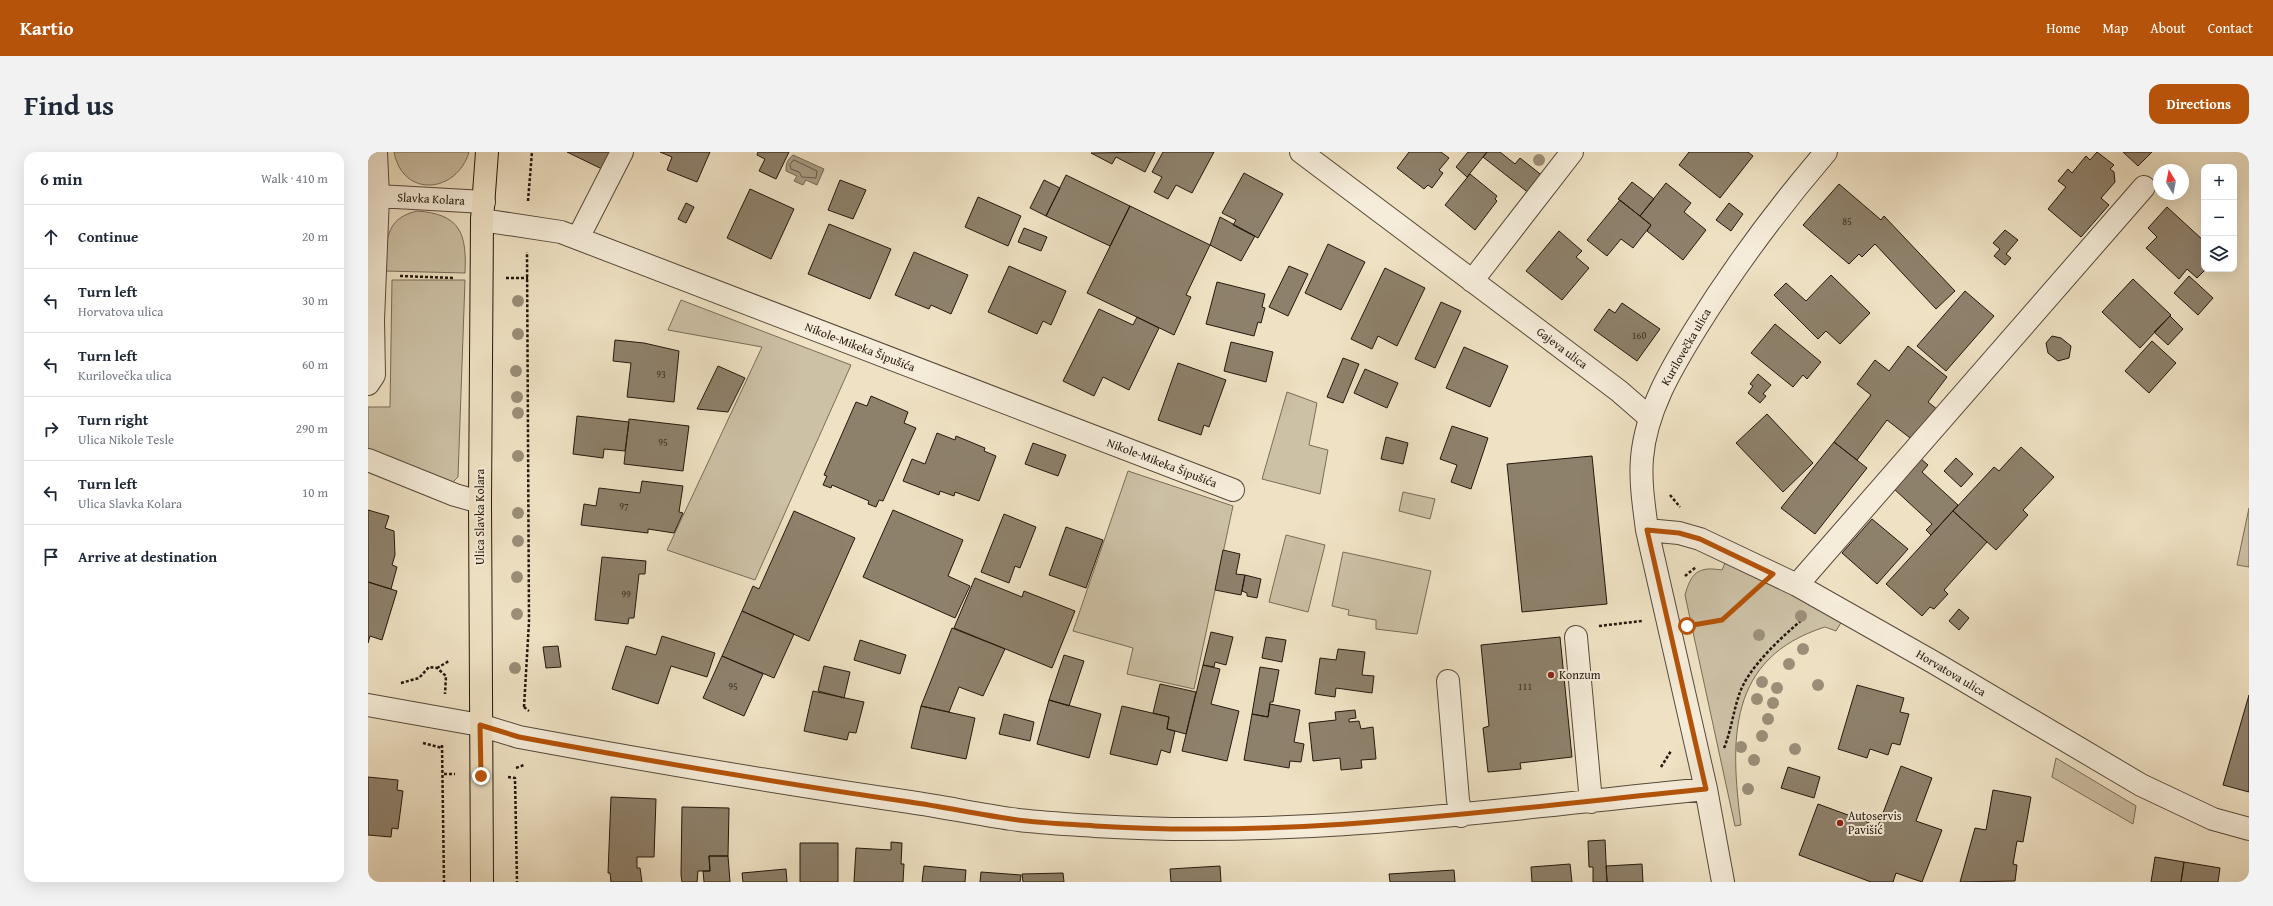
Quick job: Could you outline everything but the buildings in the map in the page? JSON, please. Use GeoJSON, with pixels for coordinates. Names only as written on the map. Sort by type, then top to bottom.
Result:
{"type":"FeatureCollection","features":[{"type":"Feature","properties":{"kind":"main road","name":"Ulica Slavka Kolara"},"geometry":{"type":"LineString","coordinates":[[482,882],[480,502],[483,211],[487,152]]}},
{"type":"Feature","properties":{"kind":"street"},"geometry":{"type":"LineString","coordinates":[[368,384],[374,375],[370,319],[378,196],[376,152]]}},
{"type":"Feature","properties":{"kind":"street"},"geometry":{"type":"LineString","coordinates":[[578,238],[622,152]]}},
{"type":"Feature","properties":{"kind":"street","name":"Gajeva ulica"},"geometry":{"type":"LineString","coordinates":[[1301,152],[1325,159],[1472,281],[1619,391],[1650,418]]}},
{"type":"Feature","properties":{"kind":"street"},"geometry":{"type":"LineString","coordinates":[[1472,281],[1572,152]]}},
{"type":"Feature","properties":{"kind":"street","name":"Kurilovečka ulica"},"geometry":{"type":"LineString","coordinates":[[1723,882],[1706,789],[1647,530],[1643,496],[1642,458],[1650,418],[1668,374],[1721,288],[1750,245],[1826,152]]}},
{"type":"Feature","properties":{"kind":"street"},"geometry":{"type":"LineString","coordinates":[[1797,585],[2144,187]]}},
{"type":"Feature","properties":{"kind":"street","name":"Slavka Kolara"},"geometry":{"type":"LineString","coordinates":[[378,196],[483,211]]}},
{"type":"Feature","properties":{"kind":"street","name":"Nikole-Mikeka Šipušića"},"geometry":{"type":"LineString","coordinates":[[483,211],[527,227],[561,232],[578,238],[1233,490]]}},
{"type":"Feature","properties":{"kind":"street"},"geometry":{"type":"LineString","coordinates":[[368,460],[456,495],[480,502]]}},
{"type":"Feature","properties":{"kind":"street","name":"Horvatova ulica"},"geometry":{"type":"LineString","coordinates":[[1647,530],[1679,533],[1700,539],[1797,585],[1933,662],[2141,785],[2206,816],[2249,829]]}},
{"type":"Feature","properties":{"kind":"street"},"geometry":{"type":"LineString","coordinates":[[1576,637],[1591,802]]}},
{"type":"Feature","properties":{"kind":"street"},"geometry":{"type":"LineString","coordinates":[[1448,681],[1458,800],[1461,816]]}},
{"type":"Feature","properties":{"kind":"street"},"geometry":{"type":"LineString","coordinates":[[368,704],[480,725],[519,737],[665,763],[1020,820],[1095,826],[1170,829],[1295,828],[1461,816],[1706,789]]}},
{"type":"Feature","properties":{"kind":"path"},"geometry":{"type":"LineString","coordinates":[[524,713],[529,622],[527,227],[532,152]]}},
{"type":"Feature","properties":{"kind":"path"},"geometry":{"type":"LineString","coordinates":[[373,275],[482,279],[528,278]]}},
{"type":"Feature","properties":{"kind":"path"},"geometry":{"type":"LineString","coordinates":[[1667,490],[1674,502],[1686,511]]}},
{"type":"Feature","properties":{"kind":"path"},"geometry":{"type":"LineString","coordinates":[[1687,626],[1722,620],[1773,574]]}},
{"type":"Feature","properties":{"kind":"path"},"geometry":{"type":"LineString","coordinates":[[1721,754],[1732,726],[1739,695],[1753,670],[1787,632],[1804,618],[1831,604]]}},
{"type":"Feature","properties":{"kind":"path"},"geometry":{"type":"LineString","coordinates":[[1576,637],[1590,627],[1643,620]]}},
{"type":"Feature","properties":{"kind":"path"},"geometry":{"type":"LineString","coordinates":[[396,684],[419,678],[430,667],[437,668],[449,661]]}},
{"type":"Feature","properties":{"kind":"path"},"geometry":{"type":"LineString","coordinates":[[524,707],[532,713]]}},
{"type":"Feature","properties":{"kind":"path"},"geometry":{"type":"LineString","coordinates":[[1657,771],[1673,747],[1681,792]]}},
{"type":"Feature","properties":{"kind":"path"},"geometry":{"type":"LineString","coordinates":[[442,748],[444,882]]}},
{"type":"Feature","properties":{"kind":"path"},"geometry":{"type":"LineString","coordinates":[[516,768],[527,763]]}},
{"type":"Feature","properties":{"kind":"path"},"geometry":{"type":"LineString","coordinates":[[515,778],[517,882]]}},
{"type":"Feature","properties":{"kind":"shaded area"},"geometry":{"type":"Polygon","coordinates":[[[394,152],[469,152],[463,166],[453,176],[442,182],[430,185],[419,183],[408,178],[399,167],[394,152]]]}},
{"type":"Feature","properties":{"kind":"shaded area"},"geometry":{"type":"Polygon","coordinates":[[[417,211],[443,216],[452,221],[458,228],[464,247],[465,273],[385,271],[387,242],[392,226],[406,215],[417,211]]]}},
{"type":"Feature","properties":{"kind":"shaded area"},"geometry":{"type":"Polygon","coordinates":[[[392,280],[465,280],[458,477],[452,483],[368,452],[368,407],[390,407],[392,280]]]}},
{"type":"Feature","properties":{"kind":"shaded area"},"geometry":{"type":"Polygon","coordinates":[[[681,300],[851,365],[755,580],[667,550],[762,347],[668,330],[681,300]]]}},
{"type":"Feature","properties":{"kind":"shaded area"},"geometry":{"type":"Polygon","coordinates":[[[1287,392],[1317,403],[1309,445],[1328,450],[1320,494],[1262,479],[1287,392]]]}},
{"type":"Feature","properties":{"kind":"shaded area"},"geometry":{"type":"Polygon","coordinates":[[[1128,471],[1233,506],[1194,689],[1127,674],[1133,648],[1073,631],[1128,471]]]}},
{"type":"Feature","properties":{"kind":"shaded area"},"geometry":{"type":"Polygon","coordinates":[[[1403,492],[1435,499],[1430,519],[1399,511],[1403,492]]]}},
{"type":"Feature","properties":{"kind":"shaded area"},"geometry":{"type":"Polygon","coordinates":[[[2249,508],[2249,567],[2237,565],[2249,508]]]}},
{"type":"Feature","properties":{"kind":"shaded area"},"geometry":{"type":"Polygon","coordinates":[[[1286,535],[1325,545],[1308,612],[1269,602],[1286,535]]]}},
{"type":"Feature","properties":{"kind":"shaded area"},"geometry":{"type":"Polygon","coordinates":[[[1343,552],[1431,571],[1417,634],[1376,629],[1376,620],[1348,615],[1349,610],[1332,606],[1343,552]]]}},
{"type":"Feature","properties":{"kind":"shaded area"},"geometry":{"type":"Polygon","coordinates":[[[1725,563],[1752,574],[1842,621],[1836,631],[1825,627],[1793,641],[1769,659],[1752,681],[1742,706],[1737,733],[1737,793],[1741,825],[1735,826],[1685,595],[1687,587],[1693,576],[1701,570],[1722,570],[1725,563]]]}},
{"type":"Feature","properties":{"kind":"shaded area"},"geometry":{"type":"Polygon","coordinates":[[[2056,758],[2136,806],[2133,824],[2052,777],[2056,758]]]}},
{"type":"Feature","properties":{"kind":"water"},"geometry":{"type":"Polygon","coordinates":[[[793,155],[824,169],[817,185],[806,180],[803,185],[794,181],[797,176],[786,171],[787,162],[793,155]]]}},
{"type":"Feature","properties":{"kind":"place","name":"Konzum"},"geometry":{"type":"Point","coordinates":[1551,675]}},
{"type":"Feature","properties":{"kind":"place","name":"Autoservis Pavišić"},"geometry":{"type":"Point","coordinates":[1840,823]}},
{"type":"Feature","properties":{"kind":"route"},"geometry":{"type":"LineString","coordinates":[[481,776],[480,725],[519,737],[775,782],[1012,819],[1095,826],[1170,829],[1295,828],[1383,823],[1461,816],[1706,789],[1647,530],[1679,533],[1700,539],[1773,574],[1722,620],[1687,626]]}}]}
